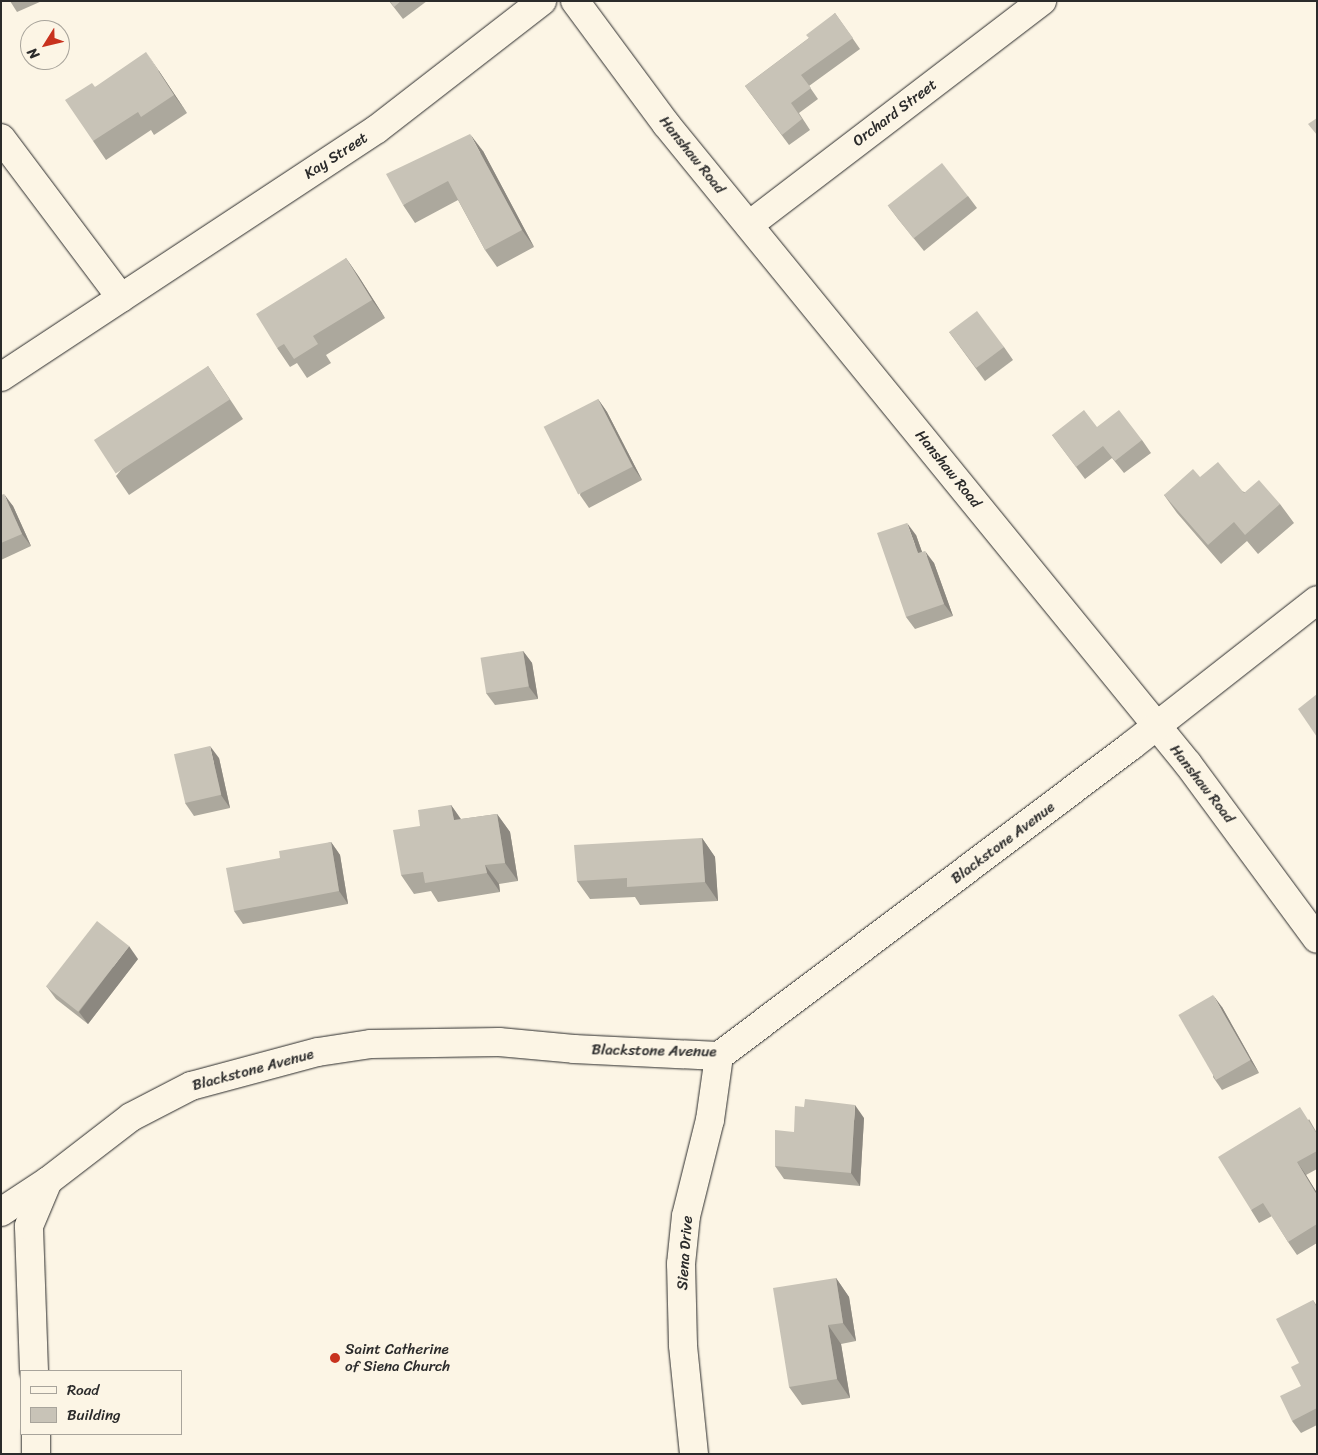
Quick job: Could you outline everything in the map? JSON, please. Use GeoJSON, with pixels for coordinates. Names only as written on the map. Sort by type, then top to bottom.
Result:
{"type":"FeatureCollection","features":[{"type":"Feature","properties":{"kind":"street","name":"Kay Street"},"geometry":{"type":"LineString","coordinates":[[1,377],[377,129],[542,1]]}},
{"type":"Feature","properties":{"kind":"street","name":"Hanshaw Road"},"geometry":{"type":"LineString","coordinates":[[575,1],[666,124],[1157,726],[1266,867],[1317,939]]}},
{"type":"Feature","properties":{"kind":"street","name":"Orchard Street"},"geometry":{"type":"LineString","coordinates":[[749,226],[1042,1]]}},
{"type":"Feature","properties":{"kind":"street"},"geometry":{"type":"LineString","coordinates":[[1,138],[121,298]]}},
{"type":"Feature","properties":{"kind":"street","name":"Blackstone Avenue"},"geometry":{"type":"LineString","coordinates":[[1,1212],[48,1181],[131,1118],[191,1086],[318,1052],[371,1044],[498,1042],[583,1050],[719,1056],[1157,726],[1317,600]]}},
{"type":"Feature","properties":{"kind":"street","name":"Siena Drive"},"geometry":{"type":"LineString","coordinates":[[694,1454],[683,1344],[681,1264],[686,1216],[710,1120],[719,1056]]}},
{"type":"Feature","properties":{"kind":"street"},"geometry":{"type":"LineString","coordinates":[[34,1370],[29,1226],[48,1181]]}},
{"type":"Feature","properties":{"kind":"street"},"geometry":{"type":"LineString","coordinates":[[36,1435],[36,1454]]}},
{"type":"Feature","properties":{"kind":"building"},"geometry":{"type":"Polygon","coordinates":[[[390,1],[401,1],[394,7],[390,1]]]}},
{"type":"Feature","properties":{"kind":"building"},"geometry":{"type":"Polygon","coordinates":[[[835,13],[853,38],[801,75],[811,88],[791,103],[802,119],[782,135],[745,86],[809,38],[806,35],[835,13]]]}},
{"type":"Feature","properties":{"kind":"building"},"geometry":{"type":"Polygon","coordinates":[[[146,52],[174,95],[141,117],[138,112],[93,141],[65,100],[92,83],[95,87],[146,52]]]}},
{"type":"Feature","properties":{"kind":"building"},"geometry":{"type":"Polygon","coordinates":[[[1317,118],[1317,135],[1308,124],[1317,118]]]}},
{"type":"Feature","properties":{"kind":"building"},"geometry":{"type":"Polygon","coordinates":[[[470,134],[522,230],[485,250],[448,181],[403,205],[386,174],[470,134]]]}},
{"type":"Feature","properties":{"kind":"building"},"geometry":{"type":"Polygon","coordinates":[[[942,163],[968,196],[913,239],[888,205],[942,163]]]}},
{"type":"Feature","properties":{"kind":"building"},"geometry":{"type":"Polygon","coordinates":[[[346,258],[372,300],[313,336],[318,344],[294,359],[284,344],[277,348],[256,314],[346,258]]]}},
{"type":"Feature","properties":{"kind":"building"},"geometry":{"type":"Polygon","coordinates":[[[977,311],[1004,347],[976,368],[949,332],[977,311]]]}},
{"type":"Feature","properties":{"kind":"building"},"geometry":{"type":"Polygon","coordinates":[[[208,366],[230,400],[116,474],[94,440],[208,366]]]}},
{"type":"Feature","properties":{"kind":"building"},"geometry":{"type":"Polygon","coordinates":[[[598,399],[633,467],[578,494],[544,427],[598,399]]]}},
{"type":"Feature","properties":{"kind":"building"},"geometry":{"type":"Polygon","coordinates":[[[1084,410],[1097,427],[1119,410],[1142,440],[1115,461],[1103,446],[1076,467],[1052,435],[1084,410]]]}},
{"type":"Feature","properties":{"kind":"building"},"geometry":{"type":"Polygon","coordinates":[[[1218,462],[1244,493],[1259,480],[1280,504],[1245,535],[1234,522],[1208,545],[1164,495],[1193,469],[1200,477],[1218,462]]]}},
{"type":"Feature","properties":{"kind":"building"},"geometry":{"type":"Polygon","coordinates":[[[4,494],[22,534],[1,543],[1,495],[4,494]]]}},
{"type":"Feature","properties":{"kind":"building"},"geometry":{"type":"Polygon","coordinates":[[[907,523],[918,553],[925,551],[944,604],[906,617],[877,533],[907,523]]]}},
{"type":"Feature","properties":{"kind":"building"},"geometry":{"type":"Polygon","coordinates":[[[523,651],[529,687],[486,693],[481,658],[523,651]]]}},
{"type":"Feature","properties":{"kind":"building"},"geometry":{"type":"Polygon","coordinates":[[[1317,694],[1317,737],[1298,709],[1317,694]]]}},
{"type":"Feature","properties":{"kind":"building"},"geometry":{"type":"Polygon","coordinates":[[[210,746],[221,795],[185,803],[174,754],[210,746]]]}},
{"type":"Feature","properties":{"kind":"building"},"geometry":{"type":"Polygon","coordinates":[[[451,805],[454,820],[497,814],[505,863],[485,865],[487,873],[425,883],[423,872],[401,875],[393,830],[420,826],[418,810],[451,805]]]}},
{"type":"Feature","properties":{"kind":"building"},"geometry":{"type":"Polygon","coordinates":[[[702,838],[705,882],[627,887],[627,878],[577,881],[574,845],[702,838]]]}},
{"type":"Feature","properties":{"kind":"building"},"geometry":{"type":"Polygon","coordinates":[[[331,842],[339,891],[234,911],[226,868],[280,858],[279,851],[331,842]]]}},
{"type":"Feature","properties":{"kind":"building"},"geometry":{"type":"Polygon","coordinates":[[[97,921],[129,946],[78,1012],[46,986],[97,921]]]}},
{"type":"Feature","properties":{"kind":"building"},"geometry":{"type":"Polygon","coordinates":[[[1213,995],[1250,1060],[1216,1080],[1178,1015],[1213,995]]]}},
{"type":"Feature","properties":{"kind":"building"},"geometry":{"type":"Polygon","coordinates":[[[805,1099],[855,1105],[851,1173],[775,1166],[775,1130],[794,1132],[795,1106],[804,1107],[805,1099]]]}},
{"type":"Feature","properties":{"kind":"building"},"geometry":{"type":"Polygon","coordinates":[[[1300,1107],[1317,1134],[1317,1151],[1297,1162],[1317,1195],[1317,1224],[1288,1242],[1263,1203],[1251,1210],[1218,1157],[1300,1107]]]}},
{"type":"Feature","properties":{"kind":"building"},"geometry":{"type":"Polygon","coordinates":[[[836,1278],[843,1323],[828,1325],[837,1379],[789,1387],[773,1288],[836,1278]]]}},
{"type":"Feature","properties":{"kind":"building"},"geometry":{"type":"Polygon","coordinates":[[[1313,1300],[1317,1308],[1317,1408],[1292,1421],[1280,1396],[1301,1386],[1291,1367],[1299,1363],[1276,1319],[1313,1300]]]}},
{"type":"Feature","properties":{"kind":"place","name":"Saint Catherine of Siena Church"},"geometry":{"type":"Point","coordinates":[335,1358]}}]}
